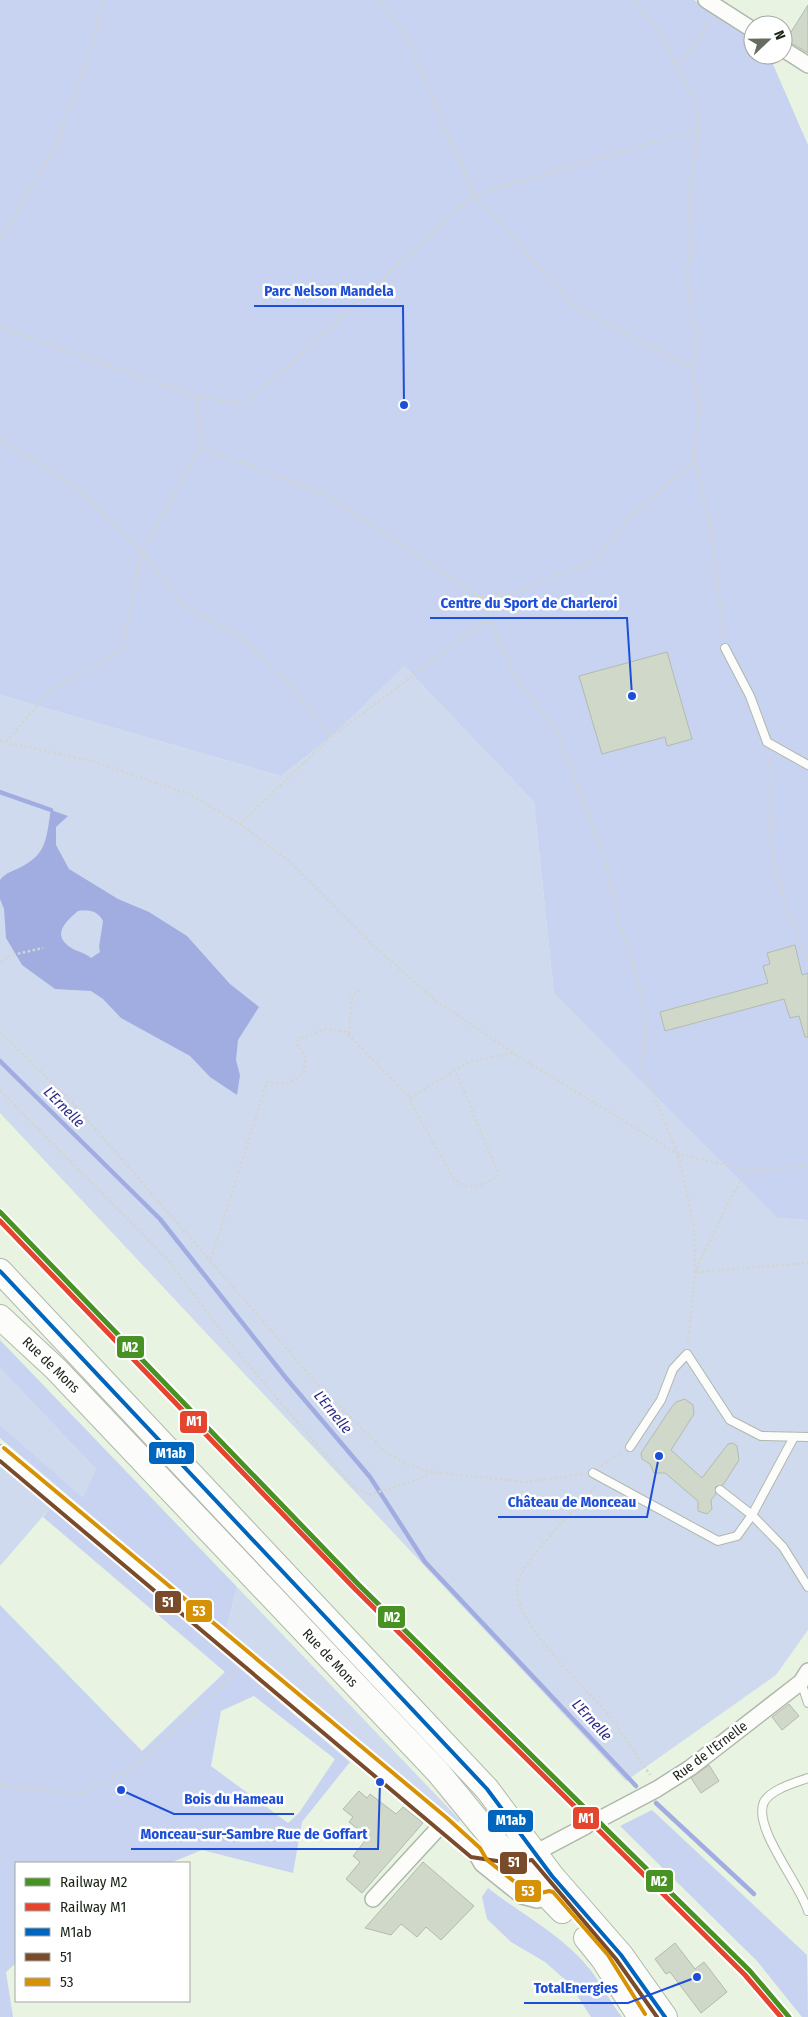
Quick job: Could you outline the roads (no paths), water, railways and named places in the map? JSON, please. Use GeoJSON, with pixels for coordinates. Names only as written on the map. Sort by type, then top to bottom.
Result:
{"type":"FeatureCollection","features":[{"type":"Feature","properties":{"kind":"highway","name":"Rue de Mons"},"geometry":{"type":"LineString","coordinates":[[0,1271],[487,1789],[561,1887],[621,1955],[665,2017]]}},
{"type":"Feature","properties":{"kind":"highway","name":"Rue de Mons"},"geometry":{"type":"LineString","coordinates":[[0,1317],[56,1368],[431,1764],[510,1857],[549,1897],[603,1959],[640,2017]]}},
{"type":"Feature","properties":{"kind":"street"},"geometry":{"type":"LineString","coordinates":[[712,4],[743,24]]}},
{"type":"Feature","properties":{"kind":"street"},"geometry":{"type":"LineString","coordinates":[[793,56],[808,65]]}},
{"type":"Feature","properties":{"kind":"street"},"geometry":{"type":"LineString","coordinates":[[0,1453],[443,1823],[475,1852],[482,1864],[522,1896],[537,1900],[549,1897]]}},
{"type":"Feature","properties":{"kind":"street","name":"Rue de l'Ernelle"},"geometry":{"type":"LineString","coordinates":[[602,1818],[657,1789],[690,1768],[805,1677]]}},
{"type":"Feature","properties":{"kind":"street"},"geometry":{"type":"LineString","coordinates":[[459,1838],[469,1831],[475,1817]]}},
{"type":"Feature","properties":{"kind":"street"},"geometry":{"type":"LineString","coordinates":[[373,1899],[443,1823]]}},
{"type":"Feature","properties":{"kind":"street"},"geometry":{"type":"LineString","coordinates":[[475,1852],[510,1857],[535,1853],[586,1826]]}},
{"type":"Feature","properties":{"kind":"lane"},"geometry":{"type":"LineString","coordinates":[[726,648],[750,696],[767,742],[808,765]]}},
{"type":"Feature","properties":{"kind":"lane"},"geometry":{"type":"LineString","coordinates":[[630,1447],[661,1400],[672,1369],[686,1354],[730,1420],[761,1436],[808,1436]]}},
{"type":"Feature","properties":{"kind":"lane"},"geometry":{"type":"LineString","coordinates":[[593,1472],[718,1541],[737,1536],[752,1515],[794,1437]]}},
{"type":"Feature","properties":{"kind":"lane"},"geometry":{"type":"LineString","coordinates":[[720,1490],[752,1515],[783,1547],[808,1587]]}},
{"type":"Feature","properties":{"kind":"lane"},"geometry":{"type":"LineString","coordinates":[[805,1677],[808,1703]]}},
{"type":"Feature","properties":{"kind":"lane"},"geometry":{"type":"LineString","coordinates":[[808,1778],[775,1792],[764,1801],[762,1814],[770,1840],[804,1898],[808,1910]]}},
{"type":"Feature","properties":{"kind":"water"},"geometry":{"type":"Polygon","coordinates":[[[51,810],[68,816],[56,827],[56,845],[69,869],[118,899],[149,912],[187,936],[230,984],[259,1007],[238,1040],[236,1060],[240,1075],[237,1095],[210,1077],[190,1056],[121,1018],[103,999],[91,991],[55,989],[22,965],[6,938],[4,909],[0,899],[0,880],[38,855],[45,842],[51,810]],[[78,911],[62,929],[62,939],[73,949],[91,958],[100,952],[103,921],[95,913],[78,911]]]}},
{"type":"Feature","properties":{"kind":"waterway"},"geometry":{"type":"LineString","coordinates":[[0,792],[51,810]]}},
{"type":"Feature","properties":{"kind":"waterway","name":"L'Ernelle"},"geometry":{"type":"LineString","coordinates":[[0,1061],[160,1219],[286,1378],[370,1477],[425,1562],[636,1786]]}},
{"type":"Feature","properties":{"kind":"waterway","name":"L'Ernelle"},"geometry":{"type":"LineString","coordinates":[[656,1803],[754,1894]]}},
{"type":"Feature","properties":{"kind":"rail line","name":"M2"},"geometry":{"type":"LineString","coordinates":[[0,1212],[359,1585],[750,1971],[789,2017]]}},
{"type":"Feature","properties":{"kind":"rail line","name":"M1"},"geometry":{"type":"LineString","coordinates":[[0,1221],[355,1589],[745,1975],[781,2017]]}},
{"type":"Feature","properties":{"kind":"place","name":"Parc Nelson Mandela"},"geometry":{"type":"Point","coordinates":[404,405]}},
{"type":"Feature","properties":{"kind":"place","name":"Centre du Sport de Charleroi"},"geometry":{"type":"Point","coordinates":[632,696]}},
{"type":"Feature","properties":{"kind":"place","name":"Château de Monceau"},"geometry":{"type":"Point","coordinates":[659,1456]}},
{"type":"Feature","properties":{"kind":"place","name":"Monceau-sur-Sambre Rue de Goffart"},"geometry":{"type":"Point","coordinates":[380,1782]}},
{"type":"Feature","properties":{"kind":"place","name":"Bois du Hameau"},"geometry":{"type":"Point","coordinates":[121,1790]}},
{"type":"Feature","properties":{"kind":"place","name":"TotalEnergies"},"geometry":{"type":"Point","coordinates":[697,1977]}}]}
